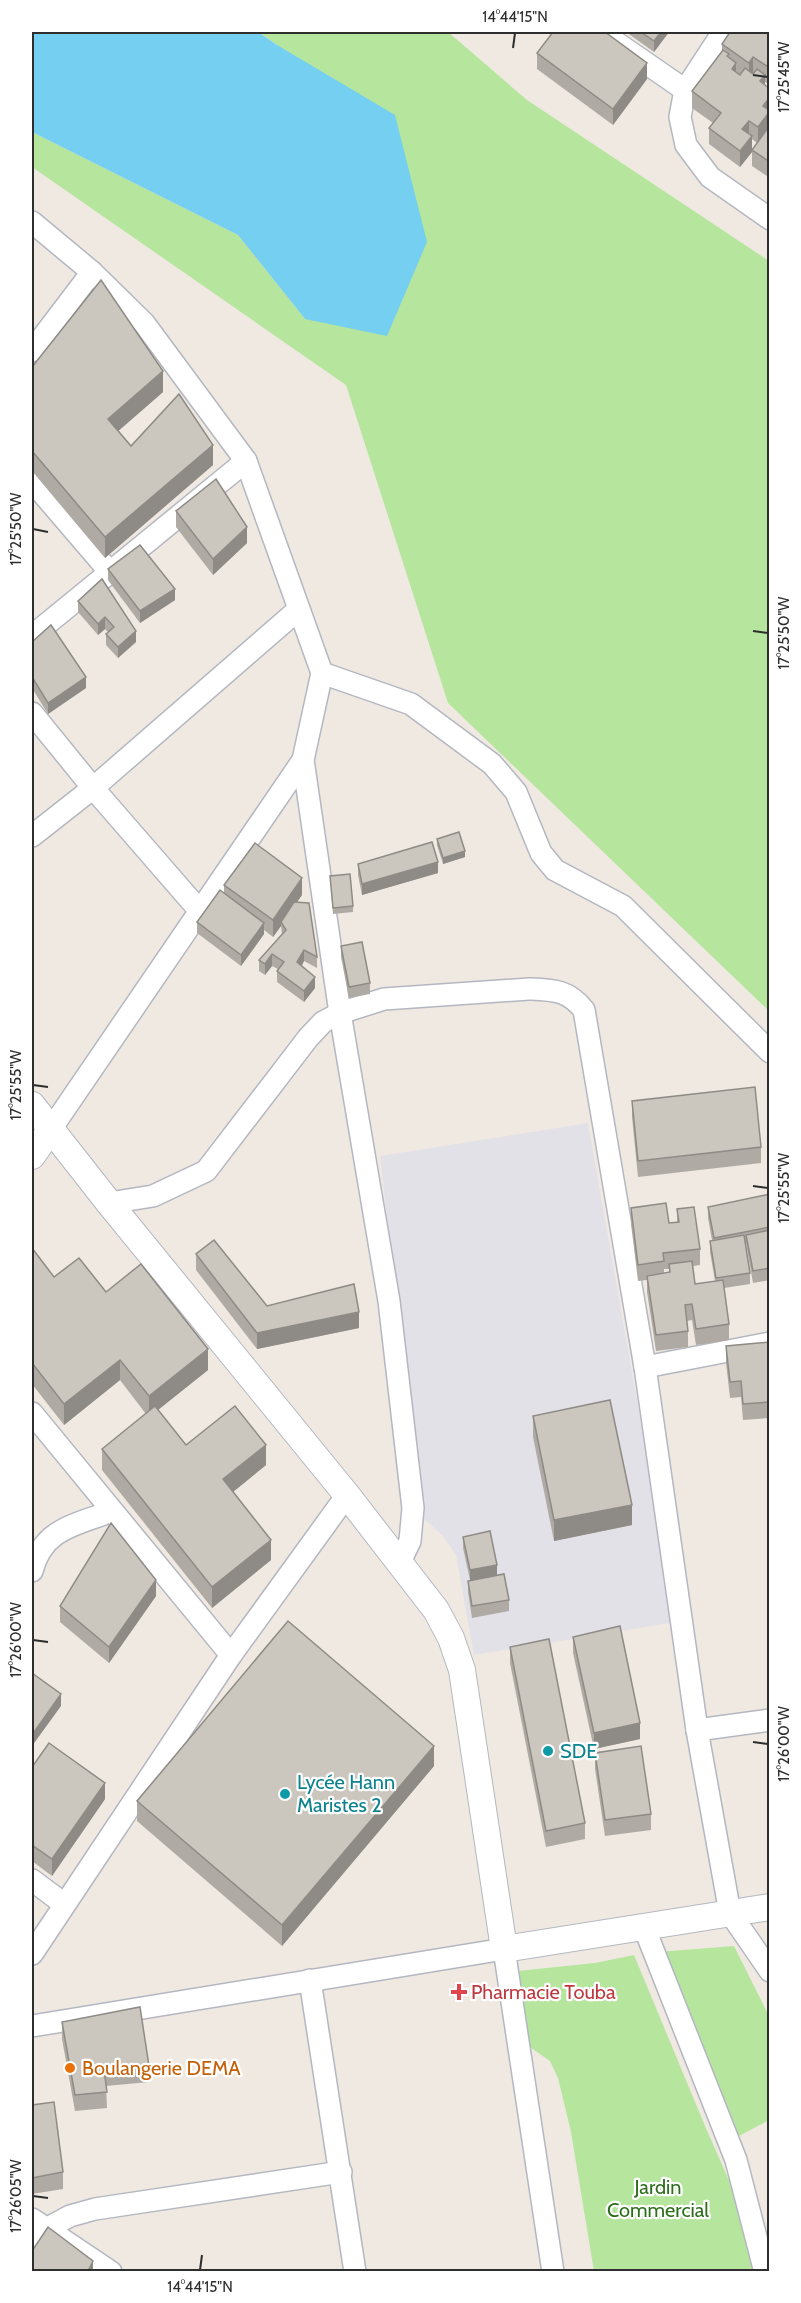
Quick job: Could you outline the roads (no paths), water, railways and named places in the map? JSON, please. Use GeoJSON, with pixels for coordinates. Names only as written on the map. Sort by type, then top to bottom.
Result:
{"type":"FeatureCollection","features":[{"type":"Feature","properties":{"kind":"street"},"geometry":{"type":"LineString","coordinates":[[601,32],[686,90]]}},
{"type":"Feature","properties":{"kind":"street"},"geometry":{"type":"LineString","coordinates":[[723,32],[686,90],[680,117],[686,145],[710,177],[770,219]]}},
{"type":"Feature","properties":{"kind":"street"},"geometry":{"type":"LineString","coordinates":[[32,222],[92,272],[144,323],[246,461],[322,673],[303,760],[340,1013],[389,1301],[412,1497],[410,1541],[399,1564]]}},
{"type":"Feature","properties":{"kind":"street"},"geometry":{"type":"LineString","coordinates":[[32,351],[92,272]]}},
{"type":"Feature","properties":{"kind":"street"},"geometry":{"type":"LineString","coordinates":[[32,636],[246,461]]}},
{"type":"Feature","properties":{"kind":"street"},"geometry":{"type":"LineString","coordinates":[[32,481],[109,572]]}},
{"type":"Feature","properties":{"kind":"street"},"geometry":{"type":"LineString","coordinates":[[32,836],[93,788],[299,609]]}},
{"type":"Feature","properties":{"kind":"street"},"geometry":{"type":"LineString","coordinates":[[322,673],[411,704],[492,764],[516,792],[541,853],[555,870],[622,906],[770,1052]]}},
{"type":"Feature","properties":{"kind":"street"},"geometry":{"type":"LineString","coordinates":[[32,713],[93,788],[199,910]]}},
{"type":"Feature","properties":{"kind":"street"},"geometry":{"type":"LineString","coordinates":[[32,1156],[303,760]]}},
{"type":"Feature","properties":{"kind":"street"},"geometry":{"type":"LineString","coordinates":[[109,1203],[153,1196],[206,1172],[308,1038],[323,1022],[340,1013],[384,999],[529,989],[552,990],[573,997],[584,1010],[645,1367],[697,1730],[730,1913],[770,1971]]}},
{"type":"Feature","properties":{"kind":"street"},"geometry":{"type":"LineString","coordinates":[[32,1105],[347,1495],[436,1610],[451,1638],[462,1670],[553,2271]]}},
{"type":"Feature","properties":{"kind":"street"},"geometry":{"type":"LineString","coordinates":[[645,1367],[770,1343]]}},
{"type":"Feature","properties":{"kind":"street"},"geometry":{"type":"LineString","coordinates":[[32,1413],[231,1655]]}},
{"type":"Feature","properties":{"kind":"street"},"geometry":{"type":"LineString","coordinates":[[32,1954],[231,1655],[347,1495]]}},
{"type":"Feature","properties":{"kind":"street"},"geometry":{"type":"LineString","coordinates":[[32,1571],[42,1546],[56,1532],[112,1511]]}},
{"type":"Feature","properties":{"kind":"street"},"geometry":{"type":"LineString","coordinates":[[697,1730],[770,1720]]}},
{"type":"Feature","properties":{"kind":"street"},"geometry":{"type":"LineString","coordinates":[[32,1880],[64,1905]]}},
{"type":"Feature","properties":{"kind":"street"},"geometry":{"type":"LineString","coordinates":[[32,2026],[770,1907]]}},
{"type":"Feature","properties":{"kind":"street"},"geometry":{"type":"LineString","coordinates":[[644,1927],[736,2160],[765,2271]]}},
{"type":"Feature","properties":{"kind":"street"},"geometry":{"type":"LineString","coordinates":[[310,1980],[355,2271]]}},
{"type":"Feature","properties":{"kind":"street"},"geometry":{"type":"LineString","coordinates":[[39,2224],[95,2209],[340,2172]]}},
{"type":"Feature","properties":{"kind":"street"},"geometry":{"type":"LineString","coordinates":[[32,2249],[39,2224]]}},
{"type":"Feature","properties":{"kind":"street"},"geometry":{"type":"LineString","coordinates":[[39,2224],[111,2271]]}},
{"type":"Feature","properties":{"kind":"water"},"geometry":{"type":"Polygon","coordinates":[[[32,32],[258,32],[395,115],[427,242],[387,336],[305,319],[238,235],[32,132],[32,32]]]}},
{"type":"Feature","properties":{"kind":"place","name":"SDE"},"geometry":{"type":"Point","coordinates":[548,1751]}},
{"type":"Feature","properties":{"kind":"place","name":"Lycée Hann Maristes 2"},"geometry":{"type":"Point","coordinates":[285,1794]}},
{"type":"Feature","properties":{"kind":"place","name":"Pharmacie Touba"},"geometry":{"type":"Point","coordinates":[459,1992]}},
{"type":"Feature","properties":{"kind":"place","name":"Boulangerie DEMA"},"geometry":{"type":"Point","coordinates":[70,2068]}},
{"type":"Feature","properties":{"kind":"park label","name":"Jardin Commercial"},"geometry":{"type":"Point","coordinates":[658,2198]}}]}
